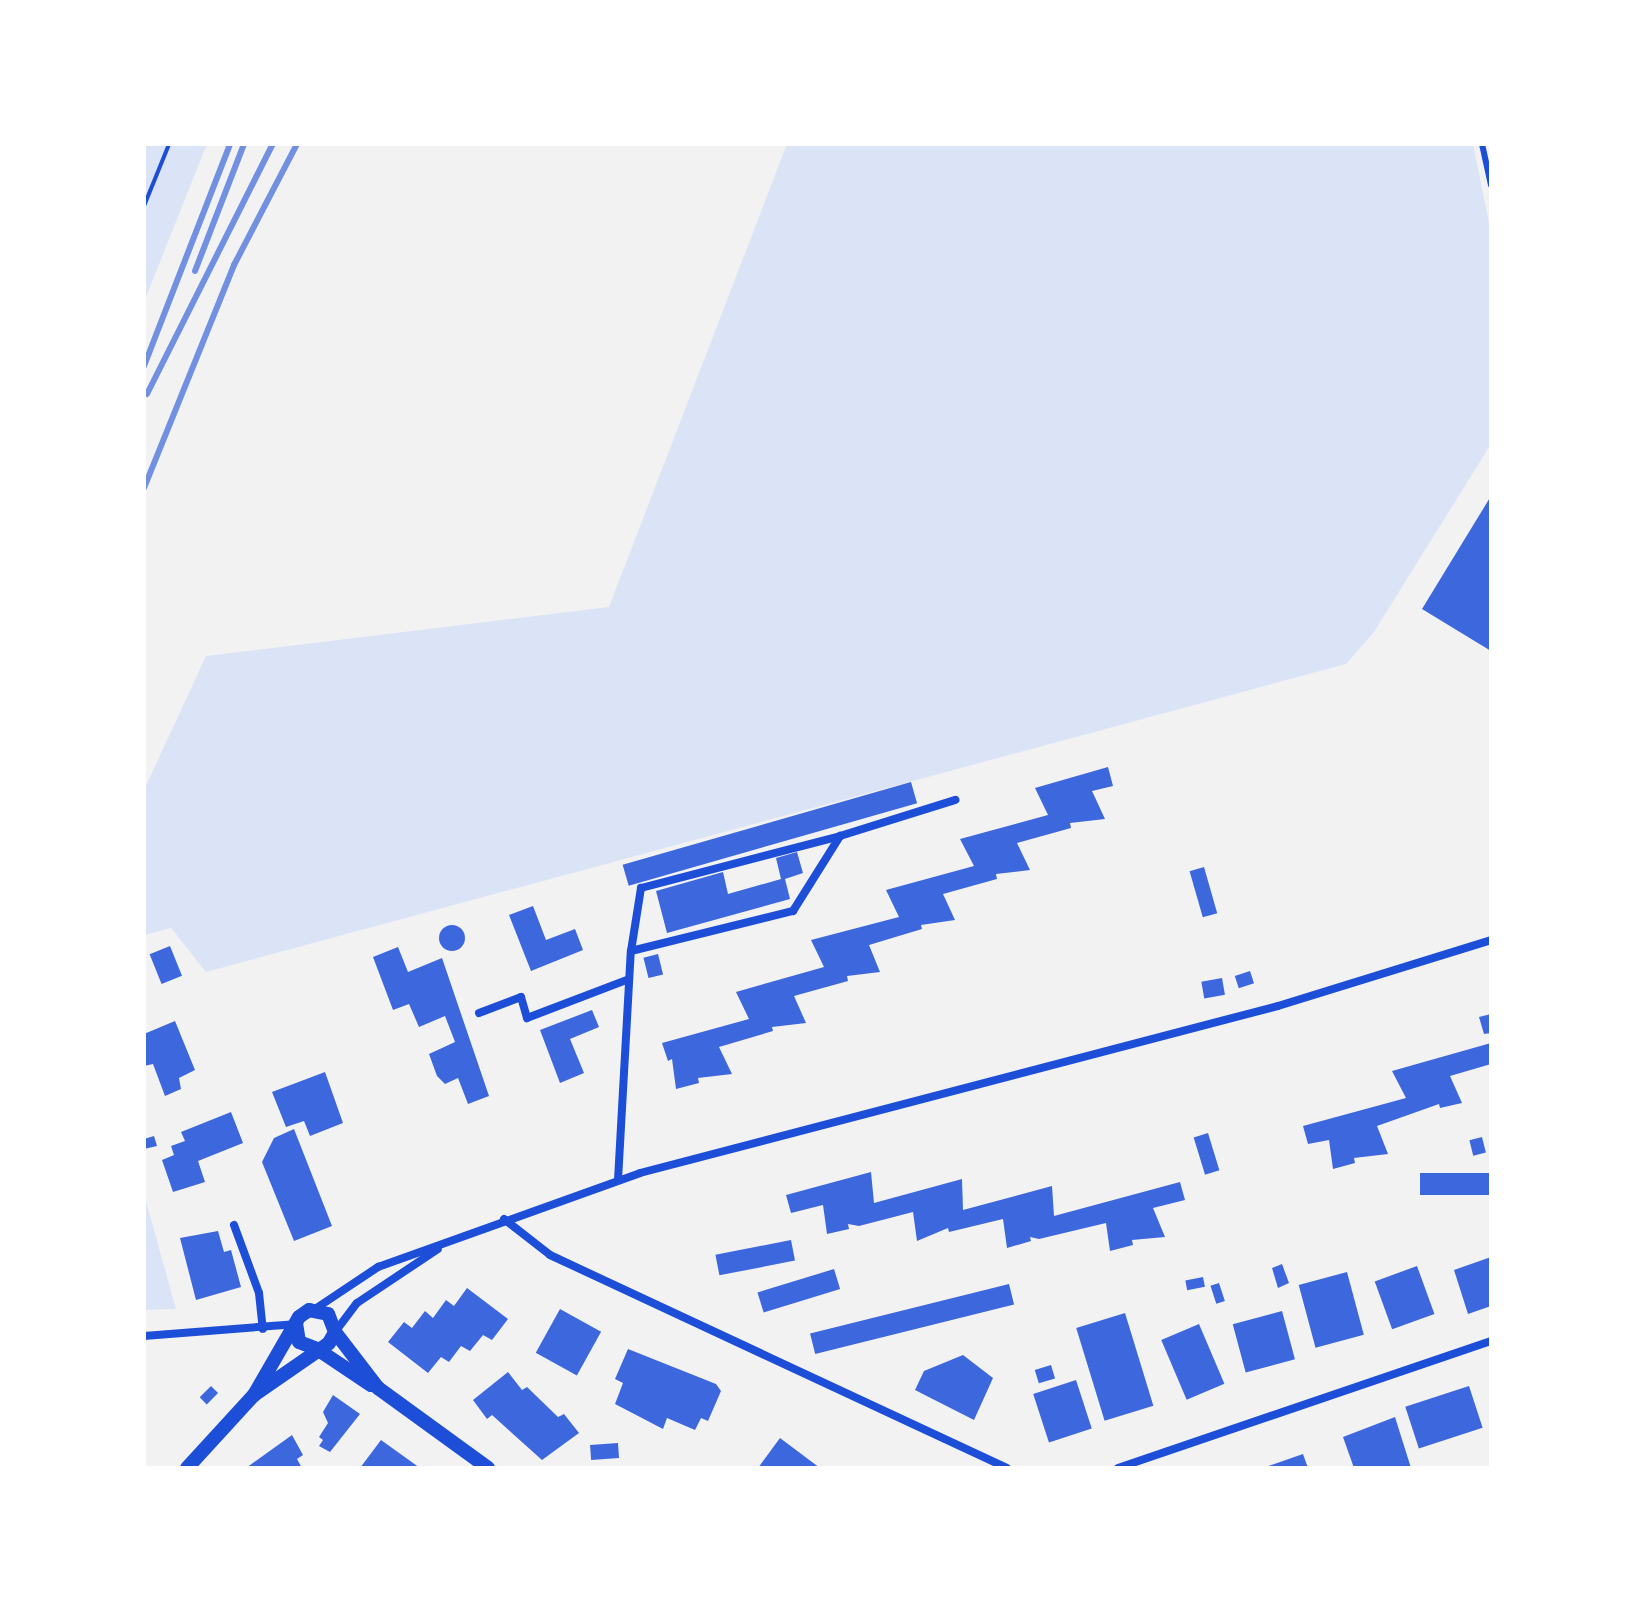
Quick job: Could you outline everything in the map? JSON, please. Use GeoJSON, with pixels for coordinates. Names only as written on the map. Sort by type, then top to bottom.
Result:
{"type":"FeatureCollection","features":[{"type":"Feature","properties":{"kind":"street"},"geometry":{"type":"LineString","coordinates":[[618,1180],[631,951],[641,888],[840,836],[955,800]]}},
{"type":"Feature","properties":{"kind":"street"},"geometry":{"type":"LineString","coordinates":[[631,951],[793,911],[840,836]]}},
{"type":"Feature","properties":{"kind":"street"},"geometry":{"type":"LineString","coordinates":[[254,1395],[303,1313],[315,1309],[378,1267],[504,1219],[618,1180],[1278,1006],[1491,940]]}},
{"type":"Feature","properties":{"kind":"street"},"geometry":{"type":"LineString","coordinates":[[479,1013],[521,997],[527,1018],[629,979]]}},
{"type":"Feature","properties":{"kind":"street"},"geometry":{"type":"LineString","coordinates":[[504,1219],[550,1255],[1007,1468]]}},
{"type":"Feature","properties":{"kind":"street"},"geometry":{"type":"LineString","coordinates":[[234,1225],[259,1293],[263,1329]]}},
{"type":"Feature","properties":{"kind":"street"},"geometry":{"type":"LineString","coordinates":[[187,1468],[254,1395],[329,1343],[369,1293],[452,1241]]}},
{"type":"Feature","properties":{"kind":"street"},"geometry":{"type":"LineString","coordinates":[[315,1309],[332,1319],[335,1332],[378,1388]]}},
{"type":"Feature","properties":{"kind":"street"},"geometry":{"type":"LineString","coordinates":[[144,1336],[263,1329],[296,1323]]}},
{"type":"Feature","properties":{"kind":"street"},"geometry":{"type":"LineString","coordinates":[[296,1323],[299,1342],[317,1349],[378,1388],[488,1468]]}},
{"type":"Feature","properties":{"kind":"street"},"geometry":{"type":"LineString","coordinates":[[1118,1468],[1491,1341]]}},
{"type":"Feature","properties":{"kind":"lane"},"geometry":{"type":"LineString","coordinates":[[1482,144],[1491,185]]}},
{"type":"Feature","properties":{"kind":"path"},"geometry":{"type":"LineString","coordinates":[[144,206],[169,144]]}},
{"type":"Feature","properties":{"kind":"shaded area"},"geometry":{"type":"Polygon","coordinates":[[[144,144],[207,144],[144,302],[144,144]]]}},
{"type":"Feature","properties":{"kind":"shaded area"},"geometry":{"type":"Polygon","coordinates":[[[787,144],[1473,144],[1491,233],[1491,444],[1374,632],[1346,664],[206,972],[171,928],[144,935],[144,790],[206,656],[609,607],[787,144]]]}},
{"type":"Feature","properties":{"kind":"shaded area"},"geometry":{"type":"Polygon","coordinates":[[[144,1194],[176,1309],[144,1310],[144,1194]]]}},
{"type":"Feature","properties":{"kind":"building"},"geometry":{"type":"Polygon","coordinates":[[[1491,496],[1491,651],[1422,609],[1491,496]]]}},
{"type":"Feature","properties":{"kind":"building"},"geometry":{"type":"Polygon","coordinates":[[[1108,767],[1113,786],[1092,791],[1105,819],[1070,823],[1071,828],[1017,843],[1030,870],[996,874],[997,879],[943,894],[955,920],[921,925],[922,929],[869,945],[880,972],[847,976],[848,981],[794,996],[806,1023],[772,1027],[773,1031],[719,1047],[732,1074],[698,1078],[699,1083],[676,1089],[672,1059],[668,1061],[662,1043],[749,1019],[736,992],[824,967],[811,940],[899,917],[886,890],[974,866],[960,839],[1048,815],[1035,788],[1108,767]]]}},
{"type":"Feature","properties":{"kind":"building"},"geometry":{"type":"Polygon","coordinates":[[[911,782],[917,803],[629,886],[623,865],[911,782]]]}},
{"type":"Feature","properties":{"kind":"building"},"geometry":{"type":"Polygon","coordinates":[[[797,852],[803,873],[785,879],[790,899],[667,933],[656,891],[723,872],[728,894],[781,879],[776,858],[797,852]]]}},
{"type":"Feature","properties":{"kind":"building"},"geometry":{"type":"Polygon","coordinates":[[[1204,867],[1217,913],[1203,917],[1190,871],[1204,867]]]}},
{"type":"Feature","properties":{"kind":"building"},"geometry":{"type":"Polygon","coordinates":[[[533,906],[546,940],[575,929],[583,950],[531,971],[509,915],[533,906]]]}},
{"type":"Feature","properties":{"kind":"building"},"geometry":{"type":"Polygon","coordinates":[[[452,925],[461,929],[465,938],[461,947],[452,951],[443,947],[439,938],[443,929],[452,925]]]}},
{"type":"Feature","properties":{"kind":"building"},"geometry":{"type":"Polygon","coordinates":[[[170,946],[182,976],[162,984],[150,954],[170,946]]]}},
{"type":"Feature","properties":{"kind":"building"},"geometry":{"type":"Polygon","coordinates":[[[398,947],[408,972],[442,958],[489,1096],[468,1104],[458,1078],[445,1084],[437,1076],[429,1054],[455,1042],[445,1016],[419,1027],[409,1004],[393,1010],[373,957],[398,947]]]}},
{"type":"Feature","properties":{"kind":"building"},"geometry":{"type":"Polygon","coordinates":[[[658,954],[663,974],[649,978],[643,958],[658,954]]]}},
{"type":"Feature","properties":{"kind":"building"},"geometry":{"type":"Polygon","coordinates":[[[1250,971],[1254,983],[1239,988],[1235,976],[1250,971]]]}},
{"type":"Feature","properties":{"kind":"building"},"geometry":{"type":"Polygon","coordinates":[[[1222,978],[1225,995],[1204,998],[1201,982],[1222,978]]]}},
{"type":"Feature","properties":{"kind":"building"},"geometry":{"type":"Polygon","coordinates":[[[592,1010],[599,1027],[570,1039],[584,1073],[560,1083],[540,1030],[592,1010]]]}},
{"type":"Feature","properties":{"kind":"building"},"geometry":{"type":"Polygon","coordinates":[[[1491,1014],[1491,1033],[1484,1034],[1479,1017],[1491,1014]]]}},
{"type":"Feature","properties":{"kind":"building"},"geometry":{"type":"Polygon","coordinates":[[[175,1021],[195,1070],[179,1078],[181,1089],[165,1096],[153,1064],[144,1066],[144,1034],[175,1021]]]}},
{"type":"Feature","properties":{"kind":"building"},"geometry":{"type":"Polygon","coordinates":[[[1491,1043],[1491,1064],[1450,1076],[1462,1103],[1440,1108],[1439,1104],[1377,1126],[1388,1154],[1354,1158],[1355,1163],[1333,1169],[1329,1140],[1308,1144],[1303,1126],[1406,1098],[1392,1071],[1491,1043]]]}},
{"type":"Feature","properties":{"kind":"building"},"geometry":{"type":"Polygon","coordinates":[[[325,1072],[343,1123],[310,1136],[304,1121],[286,1127],[272,1092],[325,1072]]]}},
{"type":"Feature","properties":{"kind":"building"},"geometry":{"type":"Polygon","coordinates":[[[231,1112],[243,1143],[198,1161],[205,1182],[173,1192],[162,1160],[174,1155],[171,1146],[185,1141],[181,1132],[231,1112]]]}},
{"type":"Feature","properties":{"kind":"building"},"geometry":{"type":"Polygon","coordinates":[[[294,1129],[332,1226],[294,1241],[262,1162],[274,1138],[294,1129]]]}},
{"type":"Feature","properties":{"kind":"building"},"geometry":{"type":"Polygon","coordinates":[[[1208,1133],[1219,1170],[1205,1175],[1194,1137],[1208,1133]]]}},
{"type":"Feature","properties":{"kind":"building"},"geometry":{"type":"Polygon","coordinates":[[[154,1136],[157,1146],[144,1149],[144,1139],[154,1136]]]}},
{"type":"Feature","properties":{"kind":"building"},"geometry":{"type":"Polygon","coordinates":[[[1482,1137],[1486,1153],[1473,1156],[1469,1140],[1482,1137]]]}},
{"type":"Feature","properties":{"kind":"building"},"geometry":{"type":"Polygon","coordinates":[[[871,1172],[874,1203],[962,1179],[963,1210],[1052,1186],[1054,1216],[1180,1182],[1185,1200],[1153,1208],[1165,1237],[1132,1240],[1133,1245],[1110,1251],[1106,1223],[1039,1239],[1030,1237],[1031,1241],[1007,1248],[1003,1219],[949,1232],[948,1228],[917,1241],[913,1212],[859,1226],[848,1224],[849,1229],[827,1234],[823,1205],[791,1213],[786,1195],[871,1172]]]}},
{"type":"Feature","properties":{"kind":"building"},"geometry":{"type":"Polygon","coordinates":[[[1420,1173],[1491,1173],[1491,1195],[1420,1195],[1420,1173]]]}},
{"type":"Feature","properties":{"kind":"building"},"geometry":{"type":"Polygon","coordinates":[[[218,1231],[224,1252],[231,1250],[241,1287],[196,1300],[180,1238],[218,1231]]]}},
{"type":"Feature","properties":{"kind":"building"},"geometry":{"type":"Polygon","coordinates":[[[791,1240],[795,1261],[719,1275],[715,1255],[791,1240]]]}},
{"type":"Feature","properties":{"kind":"building"},"geometry":{"type":"Polygon","coordinates":[[[1491,1257],[1491,1306],[1468,1314],[1454,1270],[1491,1257]]]}},
{"type":"Feature","properties":{"kind":"building"},"geometry":{"type":"Polygon","coordinates":[[[1282,1264],[1289,1283],[1278,1288],[1272,1268],[1282,1264]]]}},
{"type":"Feature","properties":{"kind":"building"},"geometry":{"type":"Polygon","coordinates":[[[1417,1266],[1434,1314],[1392,1329],[1375,1281],[1417,1266]]]}},
{"type":"Feature","properties":{"kind":"building"},"geometry":{"type":"Polygon","coordinates":[[[834,1269],[840,1289],[764,1312],[757,1292],[834,1269]]]}},
{"type":"Feature","properties":{"kind":"building"},"geometry":{"type":"Polygon","coordinates":[[[1347,1272],[1364,1335],[1316,1348],[1299,1285],[1347,1272]]]}},
{"type":"Feature","properties":{"kind":"building"},"geometry":{"type":"Polygon","coordinates":[[[1203,1277],[1205,1287],[1187,1290],[1185,1280],[1203,1277]]]}},
{"type":"Feature","properties":{"kind":"building"},"geometry":{"type":"Polygon","coordinates":[[[1219,1283],[1225,1301],[1216,1304],[1210,1286],[1219,1283]]]}},
{"type":"Feature","properties":{"kind":"building"},"geometry":{"type":"Polygon","coordinates":[[[1009,1284],[1014,1304],[815,1354],[810,1334],[1009,1284]]]}},
{"type":"Feature","properties":{"kind":"building"},"geometry":{"type":"Polygon","coordinates":[[[467,1288],[508,1319],[492,1340],[483,1335],[470,1351],[461,1346],[449,1362],[441,1357],[428,1373],[388,1342],[404,1322],[412,1328],[425,1311],[433,1318],[446,1300],[454,1306],[467,1288]]]}},
{"type":"Feature","properties":{"kind":"building"},"geometry":{"type":"Polygon","coordinates":[[[560,1309],[601,1332],[577,1376],[536,1353],[560,1309]]]}},
{"type":"Feature","properties":{"kind":"building"},"geometry":{"type":"Polygon","coordinates":[[[1282,1311],[1295,1359],[1246,1372],[1233,1324],[1282,1311]]]}},
{"type":"Feature","properties":{"kind":"building"},"geometry":{"type":"Polygon","coordinates":[[[1125,1313],[1153,1406],[1105,1421],[1076,1328],[1125,1313]]]}},
{"type":"Feature","properties":{"kind":"building"},"geometry":{"type":"Polygon","coordinates":[[[1199,1324],[1224,1384],[1187,1400],[1161,1340],[1199,1324]]]}},
{"type":"Feature","properties":{"kind":"building"},"geometry":{"type":"Polygon","coordinates":[[[628,1349],[716,1384],[721,1391],[708,1421],[701,1418],[695,1430],[667,1418],[663,1429],[615,1404],[623,1383],[615,1379],[628,1349]]]}},
{"type":"Feature","properties":{"kind":"building"},"geometry":{"type":"Polygon","coordinates":[[[963,1355],[993,1378],[974,1420],[915,1390],[924,1371],[963,1355]]]}},
{"type":"Feature","properties":{"kind":"building"},"geometry":{"type":"Polygon","coordinates":[[[1051,1365],[1055,1378],[1039,1383],[1035,1370],[1051,1365]]]}},
{"type":"Feature","properties":{"kind":"building"},"geometry":{"type":"Polygon","coordinates":[[[508,1372],[522,1390],[527,1387],[558,1417],[564,1414],[579,1433],[542,1460],[492,1415],[487,1419],[473,1400],[508,1372]]]}},
{"type":"Feature","properties":{"kind":"building"},"geometry":{"type":"Polygon","coordinates":[[[1076,1380],[1092,1429],[1049,1442],[1033,1394],[1076,1380]]]}},
{"type":"Feature","properties":{"kind":"building"},"geometry":{"type":"Polygon","coordinates":[[[211,1386],[218,1393],[207,1404],[200,1397],[211,1386]]]}},
{"type":"Feature","properties":{"kind":"building"},"geometry":{"type":"Polygon","coordinates":[[[1469,1386],[1483,1428],[1419,1449],[1405,1407],[1469,1386]]]}},
{"type":"Feature","properties":{"kind":"building"},"geometry":{"type":"Polygon","coordinates":[[[333,1395],[360,1414],[330,1452],[319,1446],[323,1440],[319,1437],[328,1423],[323,1412],[333,1395]]]}},
{"type":"Feature","properties":{"kind":"building"},"geometry":{"type":"Polygon","coordinates":[[[1395,1417],[1411,1468],[1354,1468],[1343,1437],[1395,1417]]]}},
{"type":"Feature","properties":{"kind":"building"},"geometry":{"type":"Polygon","coordinates":[[[292,1435],[303,1455],[297,1459],[302,1468],[246,1468],[292,1435]]]}},
{"type":"Feature","properties":{"kind":"building"},"geometry":{"type":"Polygon","coordinates":[[[780,1438],[820,1468],[758,1468],[780,1438]]]}},
{"type":"Feature","properties":{"kind":"building"},"geometry":{"type":"Polygon","coordinates":[[[381,1440],[420,1468],[360,1468],[381,1440]]]}},
{"type":"Feature","properties":{"kind":"building"},"geometry":{"type":"Polygon","coordinates":[[[618,1443],[619,1458],[591,1460],[590,1445],[618,1443]]]}},
{"type":"Feature","properties":{"kind":"building"},"geometry":{"type":"Polygon","coordinates":[[[1303,1454],[1308,1468],[1263,1468],[1303,1454]]]}},
{"type":"Feature","properties":{"kind":"railway"},"geometry":{"type":"LineString","coordinates":[[144,366],[230,144]]}},
{"type":"Feature","properties":{"kind":"railway"},"geometry":{"type":"LineString","coordinates":[[195,271],[244,144]]}},
{"type":"Feature","properties":{"kind":"railway"},"geometry":{"type":"LineString","coordinates":[[147,394],[273,144]]}},
{"type":"Feature","properties":{"kind":"railway"},"geometry":{"type":"LineString","coordinates":[[144,488],[234,265],[297,144]]}}]}
